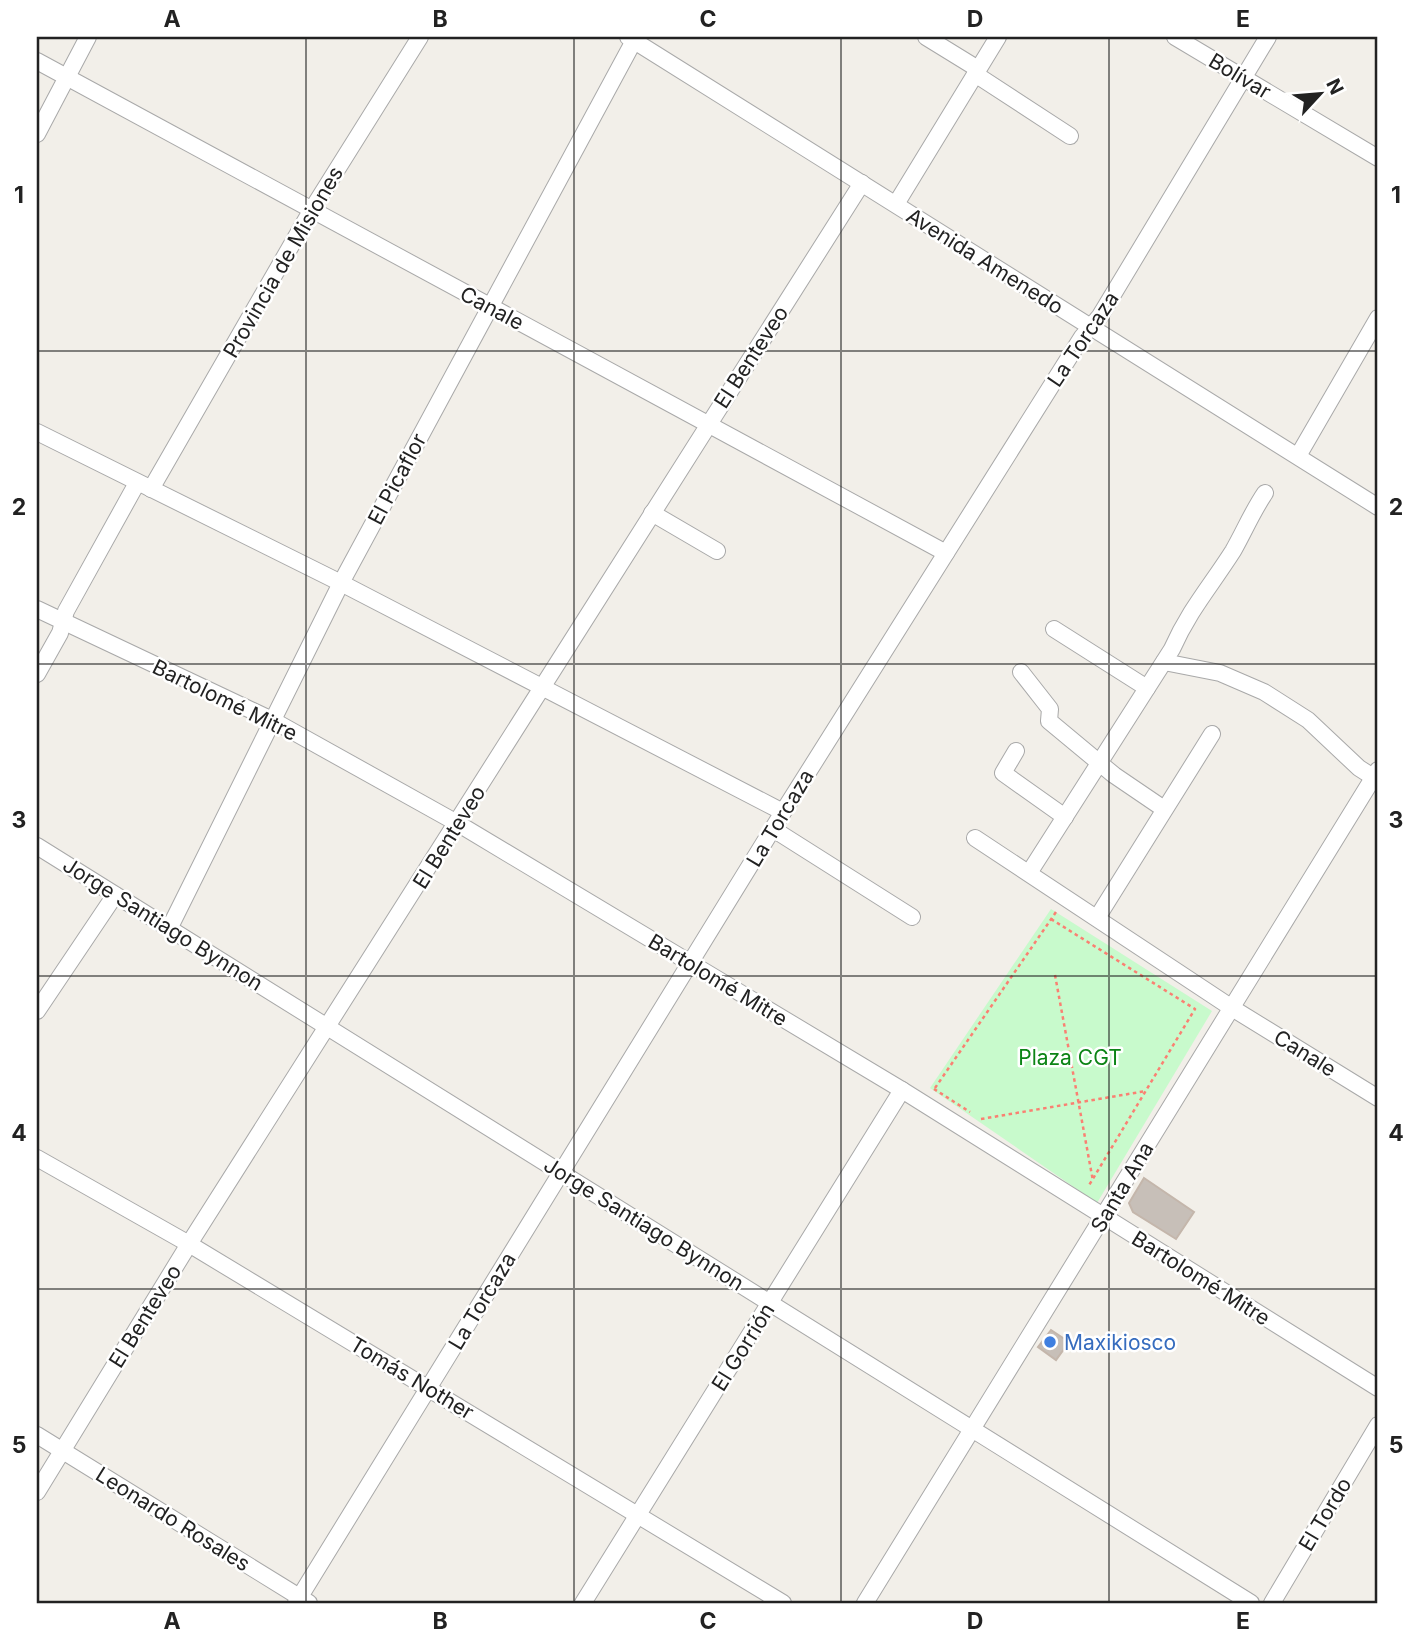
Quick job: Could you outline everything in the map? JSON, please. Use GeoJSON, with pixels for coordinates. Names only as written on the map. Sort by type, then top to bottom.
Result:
{"type":"FeatureCollection","features":[{"type":"Feature","properties":{"kind":"street"},"geometry":{"type":"LineString","coordinates":[[37,134],[88,37]]}},
{"type":"Feature","properties":{"kind":"street","name":"Provincia de Misiones"},"geometry":{"type":"LineString","coordinates":[[37,674],[63,623],[66,611],[420,37]]}},
{"type":"Feature","properties":{"kind":"street"},"geometry":{"type":"LineString","coordinates":[[926,37],[1070,136]]}},
{"type":"Feature","properties":{"kind":"street","name":"Bolívar"},"geometry":{"type":"LineString","coordinates":[[1175,37],[1378,158]]}},
{"type":"Feature","properties":{"kind":"street","name":"La Torcaza"},"geometry":{"type":"LineString","coordinates":[[302,1601],[429,1388],[692,965],[783,812],[1090,327],[1100,316],[1269,37]]}},
{"type":"Feature","properties":{"kind":"street","name":"Avenida Amenedo"},"geometry":{"type":"LineString","coordinates":[[632,38],[1378,507]]}},
{"type":"Feature","properties":{"kind":"street","name":"El Picaflor"},"geometry":{"type":"LineString","coordinates":[[170,927],[341,583],[632,38]]}},
{"type":"Feature","properties":{"kind":"street"},"geometry":{"type":"LineString","coordinates":[[896,204],[977,72],[994,38]]}},
{"type":"Feature","properties":{"kind":"street","name":"Canale"},"geometry":{"type":"LineString","coordinates":[[37,61],[946,553]]}},
{"type":"Feature","properties":{"kind":"street","name":"El Benteveo"},"geometry":{"type":"LineString","coordinates":[[37,1492],[189,1244],[862,183]]}},
{"type":"Feature","properties":{"kind":"street"},"geometry":{"type":"LineString","coordinates":[[1298,456],[1378,318]]}},
{"type":"Feature","properties":{"kind":"street"},"geometry":{"type":"LineString","coordinates":[[37,432],[341,583],[783,812]]}},
{"type":"Feature","properties":{"kind":"street"},"geometry":{"type":"LineString","coordinates":[[1029,873],[1164,662],[1187,615],[1234,549],[1248,517],[1265,493]]}},
{"type":"Feature","properties":{"kind":"street"},"geometry":{"type":"LineString","coordinates":[[652,513],[718,551]]}},
{"type":"Feature","properties":{"kind":"street","name":"Bartolomé Mitre"},"geometry":{"type":"LineString","coordinates":[[37,609],[274,721],[457,823],[902,1090],[1378,1388]]}},
{"type":"Feature","properties":{"kind":"street"},"geometry":{"type":"LineString","coordinates":[[1054,629],[1147,688]]}},
{"type":"Feature","properties":{"kind":"street"},"geometry":{"type":"LineString","coordinates":[[1164,662],[1220,673],[1264,692],[1308,720],[1374,785]]}},
{"type":"Feature","properties":{"kind":"street"},"geometry":{"type":"LineString","coordinates":[[1021,672],[1050,709],[1049,721],[1099,763],[1164,808]]}},
{"type":"Feature","properties":{"kind":"street"},"geometry":{"type":"LineString","coordinates":[[1097,918],[1212,734]]}},
{"type":"Feature","properties":{"kind":"street"},"geometry":{"type":"LineString","coordinates":[[1016,751],[1003,773],[1065,817]]}},
{"type":"Feature","properties":{"kind":"street","name":"Santa Ana"},"geometry":{"type":"LineString","coordinates":[[864,1603],[1232,1008],[1374,785]]}},
{"type":"Feature","properties":{"kind":"street"},"geometry":{"type":"LineString","coordinates":[[773,829],[912,917]]}},
{"type":"Feature","properties":{"kind":"street","name":"Canale"},"geometry":{"type":"LineString","coordinates":[[975,838],[1232,1008],[1378,1098]]}},
{"type":"Feature","properties":{"kind":"street","name":"Jorge Santiago Bynnon"},"geometry":{"type":"LineString","coordinates":[[37,846],[1251,1603]]}},
{"type":"Feature","properties":{"kind":"street"},"geometry":{"type":"LineString","coordinates":[[37,1011],[115,894]]}},
{"type":"Feature","properties":{"kind":"street","name":"El Gorrión"},"geometry":{"type":"LineString","coordinates":[[583,1603],[902,1090]]}},
{"type":"Feature","properties":{"kind":"street","name":"Tomás Nother"},"geometry":{"type":"LineString","coordinates":[[37,1158],[189,1244],[783,1603]]}},
{"type":"Feature","properties":{"kind":"street","name":"El Tordo"},"geometry":{"type":"LineString","coordinates":[[1272,1603],[1378,1425]]}},
{"type":"Feature","properties":{"kind":"street","name":"Leonardo Rosales"},"geometry":{"type":"LineString","coordinates":[[37,1435],[302,1601]]}},
{"type":"Feature","properties":{"kind":"path"},"geometry":{"type":"LineString","coordinates":[[924,1104],[1066,897]]}},
{"type":"Feature","properties":{"kind":"path"},"geometry":{"type":"LineString","coordinates":[[1051,919],[1195,1009],[1089,1188],[1078,1181]]}},
{"type":"Feature","properties":{"kind":"path"},"geometry":{"type":"LineString","coordinates":[[1055,975],[1093,1181]]}},
{"type":"Feature","properties":{"kind":"path"},"geometry":{"type":"LineString","coordinates":[[934,1089],[992,1126]]}},
{"type":"Feature","properties":{"kind":"path"},"geometry":{"type":"LineString","coordinates":[[981,1119],[1146,1091]]}},
{"type":"Feature","properties":{"kind":"green space","name":"Plaza CGT"},"geometry":{"type":"Polygon","coordinates":[[[1051,909],[1212,1011],[1097,1203],[930,1088],[1051,909]]]}},
{"type":"Feature","properties":{"kind":"building"},"geometry":{"type":"Polygon","coordinates":[[[1144,1178],[1194,1212],[1176,1239],[1133,1212],[1129,1203],[1144,1178]]]}},
{"type":"Feature","properties":{"kind":"building"},"geometry":{"type":"Polygon","coordinates":[[[1051,1330],[1069,1342],[1056,1360],[1038,1347],[1051,1330]]]}},
{"type":"Feature","properties":{"kind":"place","name":"Maxikiosco"},"geometry":{"type":"Point","coordinates":[1050,1342]}}]}
